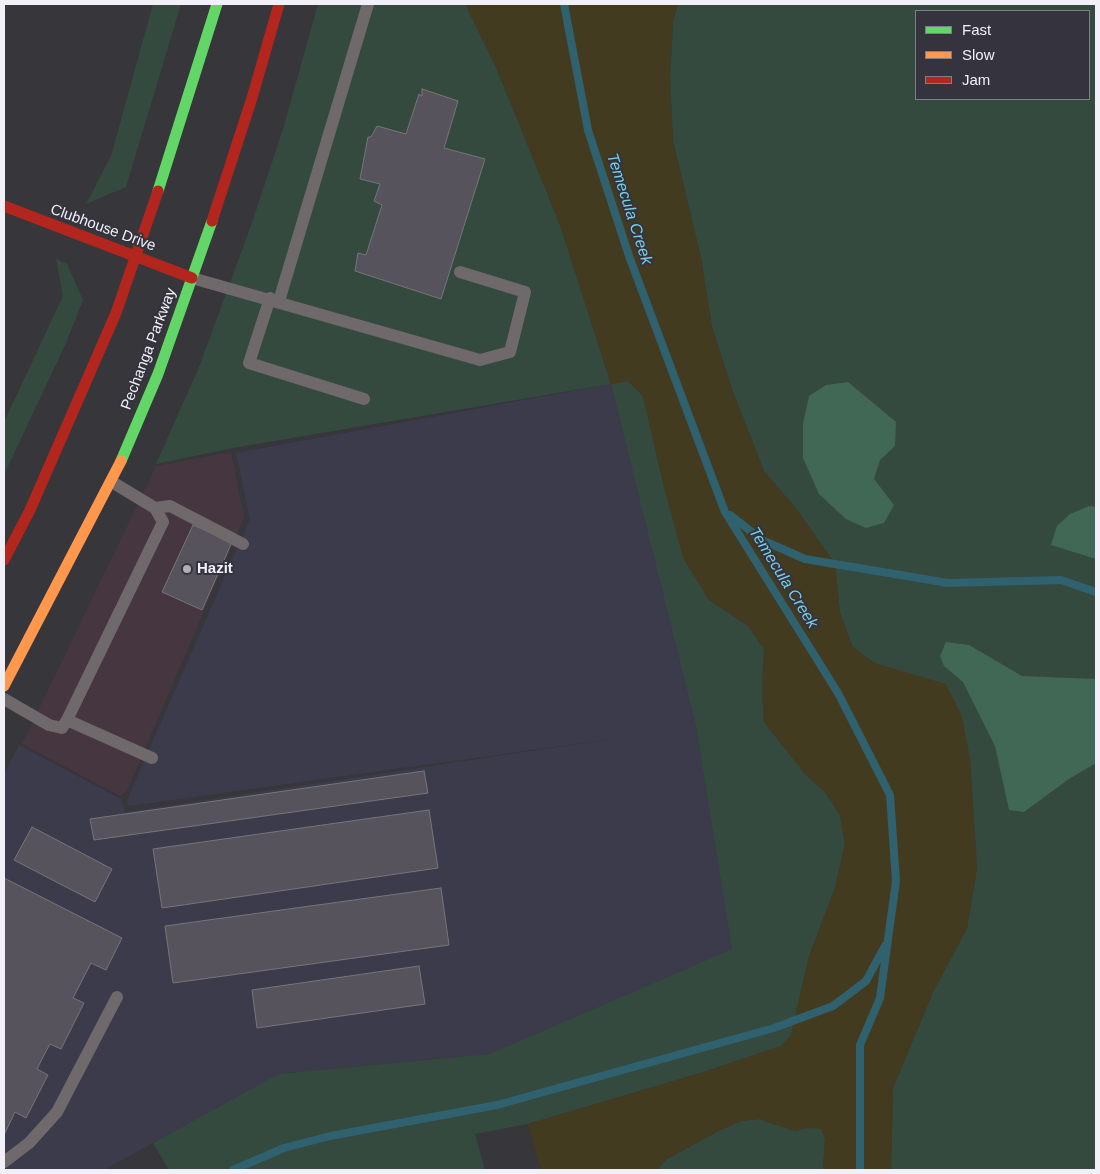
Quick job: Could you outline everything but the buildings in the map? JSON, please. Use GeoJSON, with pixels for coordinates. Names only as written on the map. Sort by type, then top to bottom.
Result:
{"type":"FeatureCollection","features":[{"type":"Feature","properties":{"kind":"main road"},"geometry":{"type":"LineString","coordinates":[[4,560],[30,510],[116,313],[137,256],[216,4]]}},
{"type":"Feature","properties":{"kind":"main road","name":"Pechanga Parkway"},"geometry":{"type":"LineString","coordinates":[[4,686],[112,482],[158,374],[252,98],[279,4]]}},
{"type":"Feature","properties":{"kind":"main road","name":"Clubhouse Drive"},"geometry":{"type":"LineString","coordinates":[[4,206],[192,278]]}},
{"type":"Feature","properties":{"kind":"lane"},"geometry":{"type":"LineString","coordinates":[[364,399],[249,363],[274,300],[368,4]]}},
{"type":"Feature","properties":{"kind":"lane"},"geometry":{"type":"LineString","coordinates":[[192,278],[480,360],[510,352],[526,292],[460,272]]}},
{"type":"Feature","properties":{"kind":"lane"},"geometry":{"type":"LineString","coordinates":[[4,700],[49,724],[62,728],[67,720],[163,522],[155,508],[112,482]]}},
{"type":"Feature","properties":{"kind":"lane"},"geometry":{"type":"LineString","coordinates":[[155,508],[170,506],[243,544]]}},
{"type":"Feature","properties":{"kind":"lane"},"geometry":{"type":"LineString","coordinates":[[67,720],[152,758]]}},
{"type":"Feature","properties":{"kind":"lane"},"geometry":{"type":"LineString","coordinates":[[4,1162],[29,1143],[57,1112],[117,997]]}},
{"type":"Feature","properties":{"kind":"shaded area"},"geometry":{"type":"Polygon","coordinates":[[[611,384],[696,727],[732,949],[489,1054],[278,1074],[104,1170],[4,1170],[4,774],[19,745],[121,799],[125,812],[611,739],[129,806],[127,800],[250,519],[236,453],[611,384]]]}},
{"type":"Feature","properties":{"kind":"shaded area"},"geometry":{"type":"Polygon","coordinates":[[[231,452],[244,517],[127,791],[120,796],[22,744],[156,466],[231,452]]]}},
{"type":"Feature","properties":{"kind":"green space"},"geometry":{"type":"Polygon","coordinates":[[[153,4],[181,4],[126,187],[86,204],[111,156],[153,4]]]}},
{"type":"Feature","properties":{"kind":"green space"},"geometry":{"type":"Polygon","coordinates":[[[318,4],[465,4],[496,67],[560,225],[611,384],[233,448],[156,464],[199,367],[252,223],[283,129],[318,4]]]}},
{"type":"Feature","properties":{"kind":"green space"},"geometry":{"type":"Polygon","coordinates":[[[678,4],[1096,4],[1096,1170],[891,1170],[893,1088],[933,992],[967,928],[977,868],[970,759],[909,674],[874,663],[852,646],[840,613],[835,564],[798,511],[764,471],[733,392],[712,327],[701,258],[673,141],[670,79],[673,21],[678,4]]]}},
{"type":"Feature","properties":{"kind":"green space"},"geometry":{"type":"Polygon","coordinates":[[[56,259],[67,264],[83,300],[66,343],[4,475],[4,422],[63,296],[56,259]]]}},
{"type":"Feature","properties":{"kind":"green space"},"geometry":{"type":"Polygon","coordinates":[[[628,381],[643,396],[664,487],[708,599],[748,626],[764,649],[762,688],[764,722],[806,775],[825,792],[840,815],[845,844],[835,888],[809,956],[791,1035],[781,1046],[704,1072],[528,1124],[475,1134],[485,1170],[169,1170],[153,1143],[278,1074],[489,1054],[732,949],[696,727],[611,384],[628,381]]]}},
{"type":"Feature","properties":{"kind":"green space"},"geometry":{"type":"Polygon","coordinates":[[[848,382],[896,422],[895,446],[880,460],[874,479],[894,505],[884,523],[866,528],[846,519],[819,494],[803,458],[803,423],[809,396],[826,385],[848,382]]]}},
{"type":"Feature","properties":{"kind":"green space"},"geometry":{"type":"Polygon","coordinates":[[[1089,506],[1096,507],[1096,559],[1051,545],[1057,526],[1070,514],[1089,506]]]}},
{"type":"Feature","properties":{"kind":"green space"},"geometry":{"type":"Polygon","coordinates":[[[946,642],[969,645],[1022,676],[1096,679],[1096,763],[1069,779],[1024,812],[1009,810],[995,746],[963,682],[944,666],[940,656],[946,642]]]}},
{"type":"Feature","properties":{"kind":"green space"},"geometry":{"type":"Polygon","coordinates":[[[759,1119],[795,1131],[807,1128],[821,1128],[825,1139],[823,1170],[657,1170],[667,1159],[720,1130],[741,1121],[759,1119]]]}},
{"type":"Feature","properties":{"kind":"sand"},"geometry":{"type":"Polygon","coordinates":[[[465,4],[678,4],[673,21],[670,79],[673,141],[701,258],[712,327],[733,392],[764,471],[798,511],[835,564],[840,613],[852,646],[874,663],[946,684],[962,716],[970,759],[977,868],[967,928],[933,992],[893,1088],[891,1170],[823,1170],[825,1139],[821,1129],[807,1128],[795,1131],[759,1119],[741,1121],[720,1130],[667,1159],[657,1170],[541,1170],[528,1124],[704,1072],[781,1046],[791,1035],[809,956],[835,888],[845,844],[840,815],[825,792],[806,775],[764,722],[762,688],[764,649],[748,626],[708,599],[683,558],[643,396],[628,381],[611,384],[560,225],[496,67],[465,4]]]}},
{"type":"Feature","properties":{"kind":"waterway","name":"Temecula Creek"},"geometry":{"type":"LineString","coordinates":[[564,4],[588,130],[629,256],[725,512],[838,693],[890,795],[896,881],[880,998],[860,1045],[860,1170]]}},
{"type":"Feature","properties":{"kind":"waterway"},"geometry":{"type":"LineString","coordinates":[[730,515],[762,540],[805,559],[948,583],[1061,580],[1096,592]]}},
{"type":"Feature","properties":{"kind":"waterway"},"geometry":{"type":"LineString","coordinates":[[233,1170],[284,1148],[330,1136],[497,1105],[774,1028],[833,1006],[866,981],[885,946]]}},
{"type":"Feature","properties":{"kind":"traffic: fast"},"geometry":{"type":"LineString","coordinates":[[158,191],[217,4]]}},
{"type":"Feature","properties":{"kind":"traffic: fast"},"geometry":{"type":"LineString","coordinates":[[121,461],[158,374],[212,221]]}},
{"type":"Feature","properties":{"kind":"traffic: slow"},"geometry":{"type":"LineString","coordinates":[[4,686],[121,461]]}},
{"type":"Feature","properties":{"kind":"traffic: jam"},"geometry":{"type":"LineString","coordinates":[[212,221],[252,98],[279,4]]}},
{"type":"Feature","properties":{"kind":"traffic: jam"},"geometry":{"type":"LineString","coordinates":[[4,560],[30,510],[116,313],[158,191]]}},
{"type":"Feature","properties":{"kind":"traffic: jam"},"geometry":{"type":"LineString","coordinates":[[4,206],[192,278]]}},
{"type":"Feature","properties":{"kind":"place","name":"Hazit"},"geometry":{"type":"Point","coordinates":[187,569]}}]}
